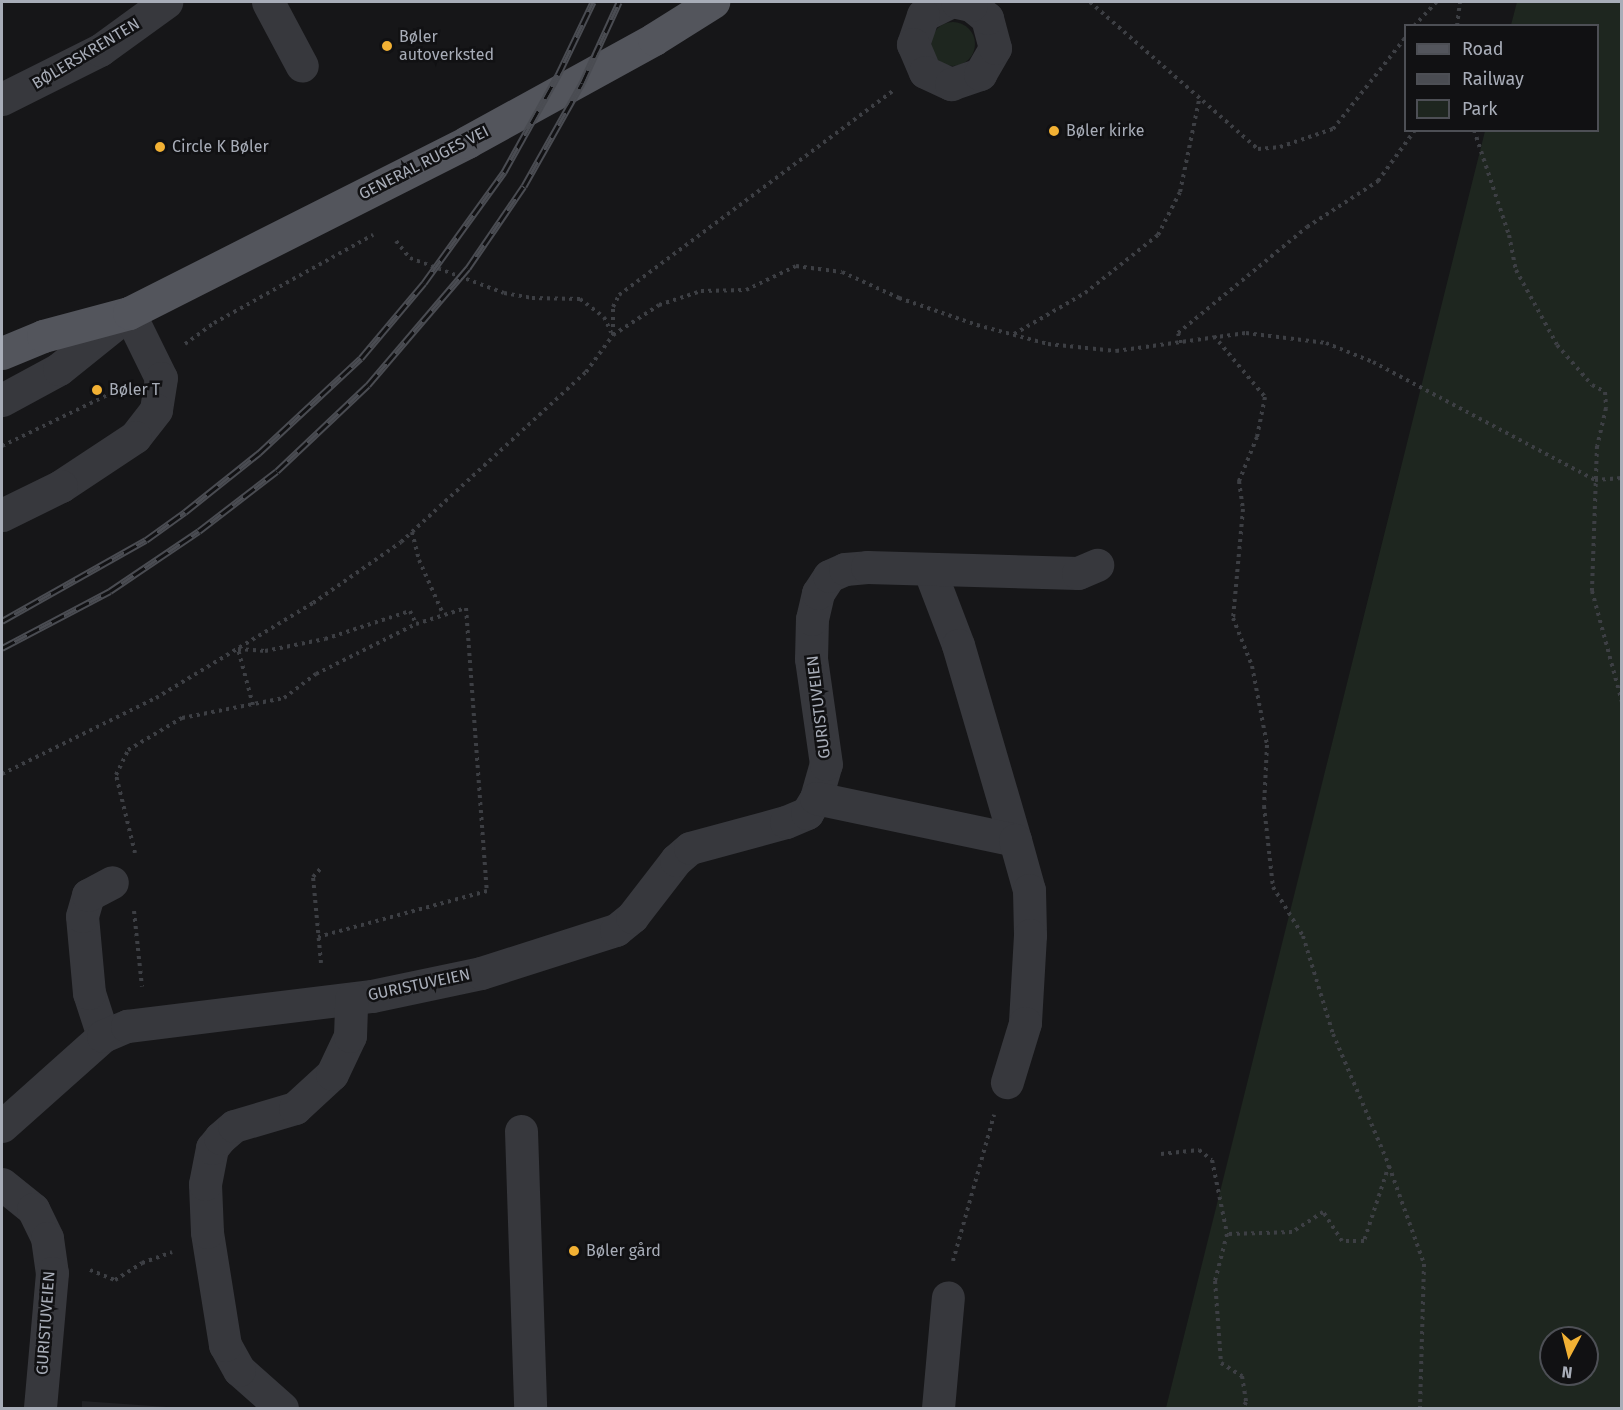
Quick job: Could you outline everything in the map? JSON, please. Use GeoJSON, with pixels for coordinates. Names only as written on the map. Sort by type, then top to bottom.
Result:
{"type":"FeatureCollection","features":[{"type":"Feature","properties":{"kind":"main road","name":"GENERAL RUGES VEI"},"geometry":{"type":"LineString","coordinates":[[2,353],[43,336],[129,313],[487,131],[713,2]]}},
{"type":"Feature","properties":{"kind":"street","name":"BØLERSKRENTEN"},"geometry":{"type":"LineString","coordinates":[[2,99],[100,50],[166,2]]}},
{"type":"Feature","properties":{"kind":"street"},"geometry":{"type":"LineString","coordinates":[[268,2],[302,66]]}},
{"type":"Feature","properties":{"kind":"street"},"geometry":{"type":"LineString","coordinates":[[947,2],[980,11],[989,21],[995,42],[990,63],[976,77],[957,84],[933,78],[923,70],[915,54],[914,34],[923,15],[947,2]]}},
{"type":"Feature","properties":{"kind":"street"},"geometry":{"type":"LineString","coordinates":[[2,515],[61,486],[135,437],[156,410],[161,378],[129,313]]}},
{"type":"Feature","properties":{"kind":"street","name":"GENERAL RUGES VEI"},"geometry":{"type":"LineString","coordinates":[[2,400],[58,369],[129,313]]}},
{"type":"Feature","properties":{"kind":"street","name":"GURISTUVEIEN"},"geometry":{"type":"LineString","coordinates":[[2,1126],[103,1036],[146,1024],[338,1001],[481,973],[616,930],[633,917],[676,860],[690,848],[786,822],[807,813],[816,798],[826,764],[811,659],[812,619],[818,593],[829,576],[845,568],[1078,573],[1097,565]]}},
{"type":"Feature","properties":{"kind":"street"},"geometry":{"type":"LineString","coordinates":[[929,569],[958,645],[1029,890],[1030,935],[1025,1023],[1007,1082]]}},
{"type":"Feature","properties":{"kind":"street"},"geometry":{"type":"LineString","coordinates":[[816,798],[1015,840]]}},
{"type":"Feature","properties":{"kind":"street"},"geometry":{"type":"LineString","coordinates":[[103,1036],[89,993],[82,916],[88,895],[127,883]]}},
{"type":"Feature","properties":{"kind":"street"},"geometry":{"type":"LineString","coordinates":[[282,1408],[239,1370],[225,1345],[211,1267],[205,1184],[212,1148],[234,1126],[295,1108],[332,1074],[350,1036],[338,1001]]}},
{"type":"Feature","properties":{"kind":"street"},"geometry":{"type":"LineString","coordinates":[[521,1131],[530,1408]]}},
{"type":"Feature","properties":{"kind":"street","name":"GURISTUVEIEN"},"geometry":{"type":"LineString","coordinates":[[2,1184],[33,1209],[47,1238],[52,1273],[39,1408]]}},
{"type":"Feature","properties":{"kind":"street"},"geometry":{"type":"LineString","coordinates":[[938,1408],[948,1297]]}},
{"type":"Feature","properties":{"kind":"path"},"geometry":{"type":"LineString","coordinates":[[1090,2],[1199,100],[1258,149],[1280,147],[1333,129],[1404,40]]}},
{"type":"Feature","properties":{"kind":"path"},"geometry":{"type":"LineString","coordinates":[[1416,24],[1436,2]]}},
{"type":"Feature","properties":{"kind":"path"},"geometry":{"type":"LineString","coordinates":[[1457,24],[1460,2]]}},
{"type":"Feature","properties":{"kind":"path"},"geometry":{"type":"LineString","coordinates":[[613,335],[613,307],[619,295],[923,70]]}},
{"type":"Feature","properties":{"kind":"path"},"geometry":{"type":"LineString","coordinates":[[1014,334],[1085,293],[1158,235],[1180,192],[1199,100]]}},
{"type":"Feature","properties":{"kind":"path"},"geometry":{"type":"LineString","coordinates":[[1181,343],[1178,333],[1307,227],[1378,181],[1414,132]]}},
{"type":"Feature","properties":{"kind":"path"},"geometry":{"type":"LineString","coordinates":[[1475,132],[1509,235],[1516,270],[1557,345],[1592,385],[1605,392],[1595,480],[1592,591],[1622,702]]}},
{"type":"Feature","properties":{"kind":"path"},"geometry":{"type":"LineString","coordinates":[[2,446],[127,386],[214,323],[381,231]]}},
{"type":"Feature","properties":{"kind":"path"},"geometry":{"type":"LineString","coordinates":[[396,241],[410,258],[504,293],[532,298],[580,299],[604,317],[613,335]]}},
{"type":"Feature","properties":{"kind":"path"},"geometry":{"type":"LineString","coordinates":[[2,774],[156,698],[313,603],[412,532],[586,372],[613,335],[659,305],[701,291],[746,290],[796,266],[842,272],[899,298],[1048,344],[1116,351],[1246,333],[1326,343],[1373,362],[1595,480],[1622,478]]}},
{"type":"Feature","properties":{"kind":"path"},"geometry":{"type":"LineString","coordinates":[[1214,336],[1265,397],[1257,437],[1239,481],[1243,509],[1233,618],[1252,666],[1267,745],[1264,806],[1273,887],[1304,936],[1333,1034],[1389,1165],[1424,1264],[1420,1408]]}},
{"type":"Feature","properties":{"kind":"path"},"geometry":{"type":"LineString","coordinates":[[412,532],[419,560],[443,614]]}},
{"type":"Feature","properties":{"kind":"path"},"geometry":{"type":"LineString","coordinates":[[146,1024],[127,883],[136,850],[116,775],[128,750],[182,718],[284,698],[316,674],[416,624],[466,608],[487,891],[318,937]]}},
{"type":"Feature","properties":{"kind":"path"},"geometry":{"type":"LineString","coordinates":[[238,649],[265,651],[325,639],[410,611],[416,624]]}},
{"type":"Feature","properties":{"kind":"path"},"geometry":{"type":"LineString","coordinates":[[238,649],[253,705]]}},
{"type":"Feature","properties":{"kind":"path"},"geometry":{"type":"LineString","coordinates":[[322,867],[313,877],[318,937],[338,1001]]}},
{"type":"Feature","properties":{"kind":"path"},"geometry":{"type":"LineString","coordinates":[[948,1297],[956,1241],[996,1108],[1007,1082]]}},
{"type":"Feature","properties":{"kind":"path"},"geometry":{"type":"LineString","coordinates":[[1161,1154],[1199,1150],[1212,1160],[1227,1234],[1215,1281],[1221,1363],[1242,1376],[1246,1402],[1243,1408]]}},
{"type":"Feature","properties":{"kind":"path"},"geometry":{"type":"LineString","coordinates":[[1227,1234],[1292,1232],[1323,1212],[1342,1241],[1364,1241],[1389,1165]]}},
{"type":"Feature","properties":{"kind":"path"},"geometry":{"type":"LineString","coordinates":[[85,1267],[101,1278],[115,1280],[142,1263],[181,1250],[195,1252],[211,1267]]}},
{"type":"Feature","properties":{"kind":"shaded area"},"geometry":{"type":"Polygon","coordinates":[[[82,1401],[181,1408],[82,1408],[82,1401]]]}},
{"type":"Feature","properties":{"kind":"green space"},"geometry":{"type":"Polygon","coordinates":[[[1517,2],[1621,2],[1621,1408],[1166,1408],[1485,132],[1599,132],[1599,24],[1511,24],[1517,2]]]}},
{"type":"Feature","properties":{"kind":"green space"},"geometry":{"type":"Polygon","coordinates":[[[953,22],[962,23],[969,28],[974,35],[974,53],[969,60],[962,65],[953,66],[944,65],[937,60],[932,53],[931,44],[932,35],[937,28],[944,23],[953,22]]]}},
{"type":"Feature","properties":{"kind":"railway"},"geometry":{"type":"LineString","coordinates":[[2,621],[146,540],[185,512],[259,453],[361,358],[424,283],[504,172],[558,75],[593,2]]}},
{"type":"Feature","properties":{"kind":"railway"},"geometry":{"type":"LineString","coordinates":[[2,648],[110,591],[199,531],[277,471],[368,385],[468,268],[524,186],[582,83],[619,2]]}},
{"type":"Feature","properties":{"kind":"place","name":"Bøler autoverksted"},"geometry":{"type":"Point","coordinates":[387,46]}},
{"type":"Feature","properties":{"kind":"place","name":"Bøler kirke"},"geometry":{"type":"Point","coordinates":[1054,131]}},
{"type":"Feature","properties":{"kind":"place","name":"Circle K Bøler"},"geometry":{"type":"Point","coordinates":[160,147]}},
{"type":"Feature","properties":{"kind":"place","name":"Bøler T"},"geometry":{"type":"Point","coordinates":[97,390]}},
{"type":"Feature","properties":{"kind":"place","name":"Bøler gård"},"geometry":{"type":"Point","coordinates":[574,1251]}}]}
